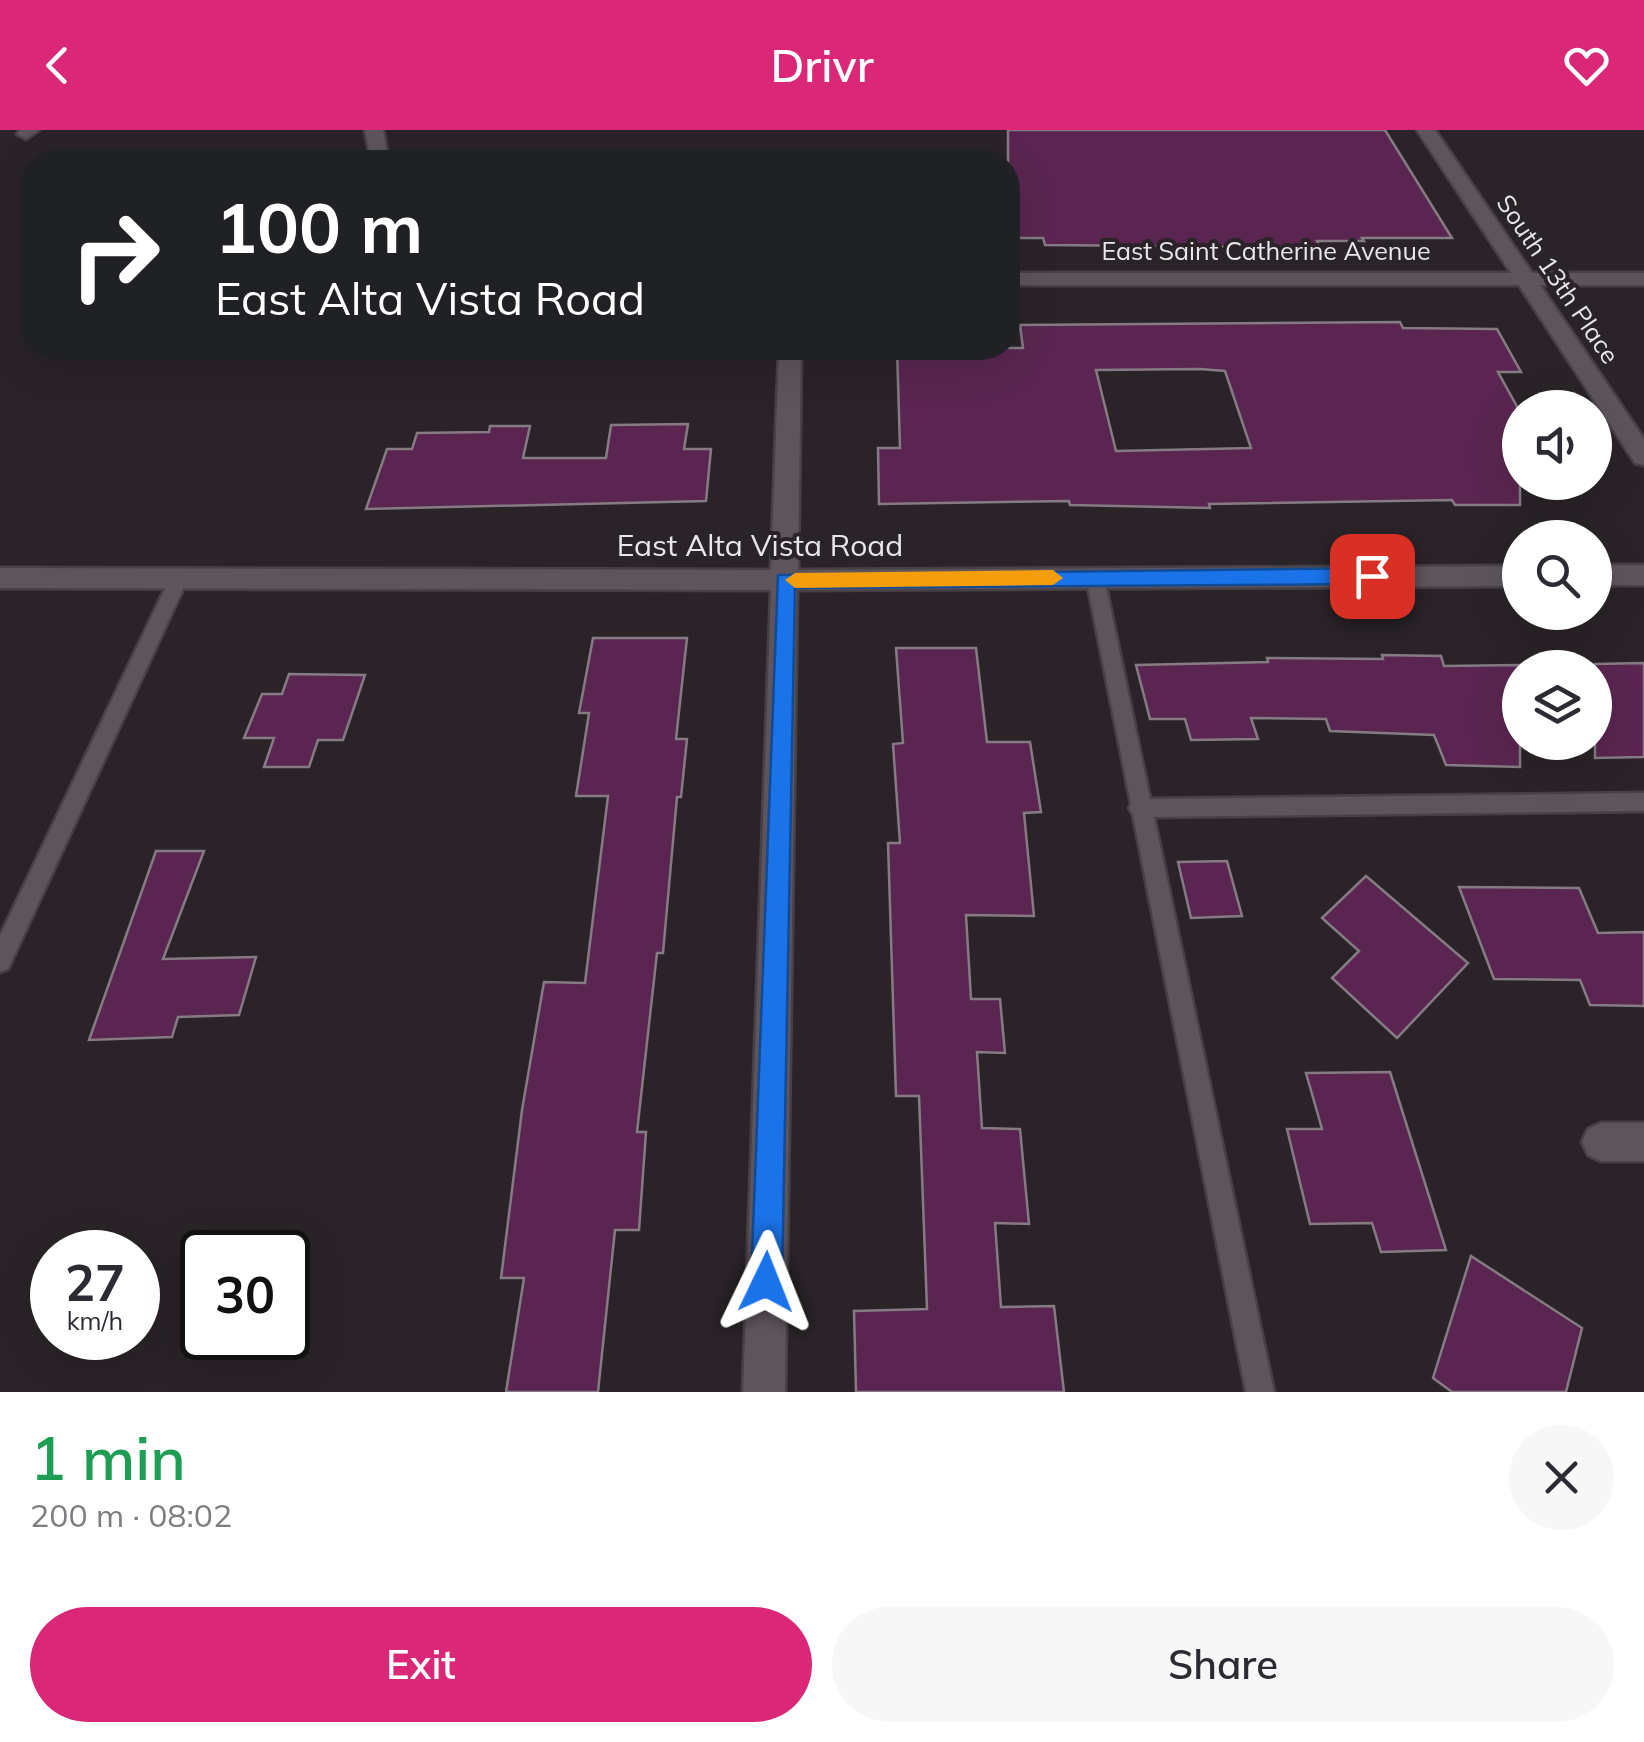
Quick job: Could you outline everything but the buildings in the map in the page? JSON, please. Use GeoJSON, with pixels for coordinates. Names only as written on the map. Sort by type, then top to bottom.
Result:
{"type":"FeatureCollection","features":[{"type":"Feature","properties":{"kind":"street","name":"South 13th Place"},"geometry":{"type":"LineString","coordinates":[[1426,130],[1644,458]]}},
{"type":"Feature","properties":{"kind":"street","name":"East Saint Catherine Avenue"},"geometry":{"type":"LineString","coordinates":[[1020,280],[1644,278]]}},
{"type":"Feature","properties":{"kind":"street"},"geometry":{"type":"LineString","coordinates":[[764,1392],[790,360]]}},
{"type":"Feature","properties":{"kind":"street"},"geometry":{"type":"LineString","coordinates":[[1612,576],[1644,575]]}},
{"type":"Feature","properties":{"kind":"street","name":"East Alta Vista Road"},"geometry":{"type":"LineString","coordinates":[[0,578],[785,580],[1502,576]]}},
{"type":"Feature","properties":{"kind":"street"},"geometry":{"type":"LineString","coordinates":[[1601,1142],[1644,1142]]}},
{"type":"Feature","properties":{"kind":"lane"},"geometry":{"type":"LineString","coordinates":[[1095,577],[1260,1392]]}},
{"type":"Feature","properties":{"kind":"lane"},"geometry":{"type":"LineString","coordinates":[[0,961],[180,578]]}},
{"type":"Feature","properties":{"kind":"lane"},"geometry":{"type":"LineString","coordinates":[[1140,808],[1644,802]]}},
{"type":"Feature","properties":{"kind":"slow traffic"},"geometry":{"type":"LineString","coordinates":[[795,580],[1053,578]]}},
{"type":"Feature","properties":{"kind":"route"},"geometry":{"type":"LineString","coordinates":[[766,1282],[785,580],[1372,576]]}}]}
